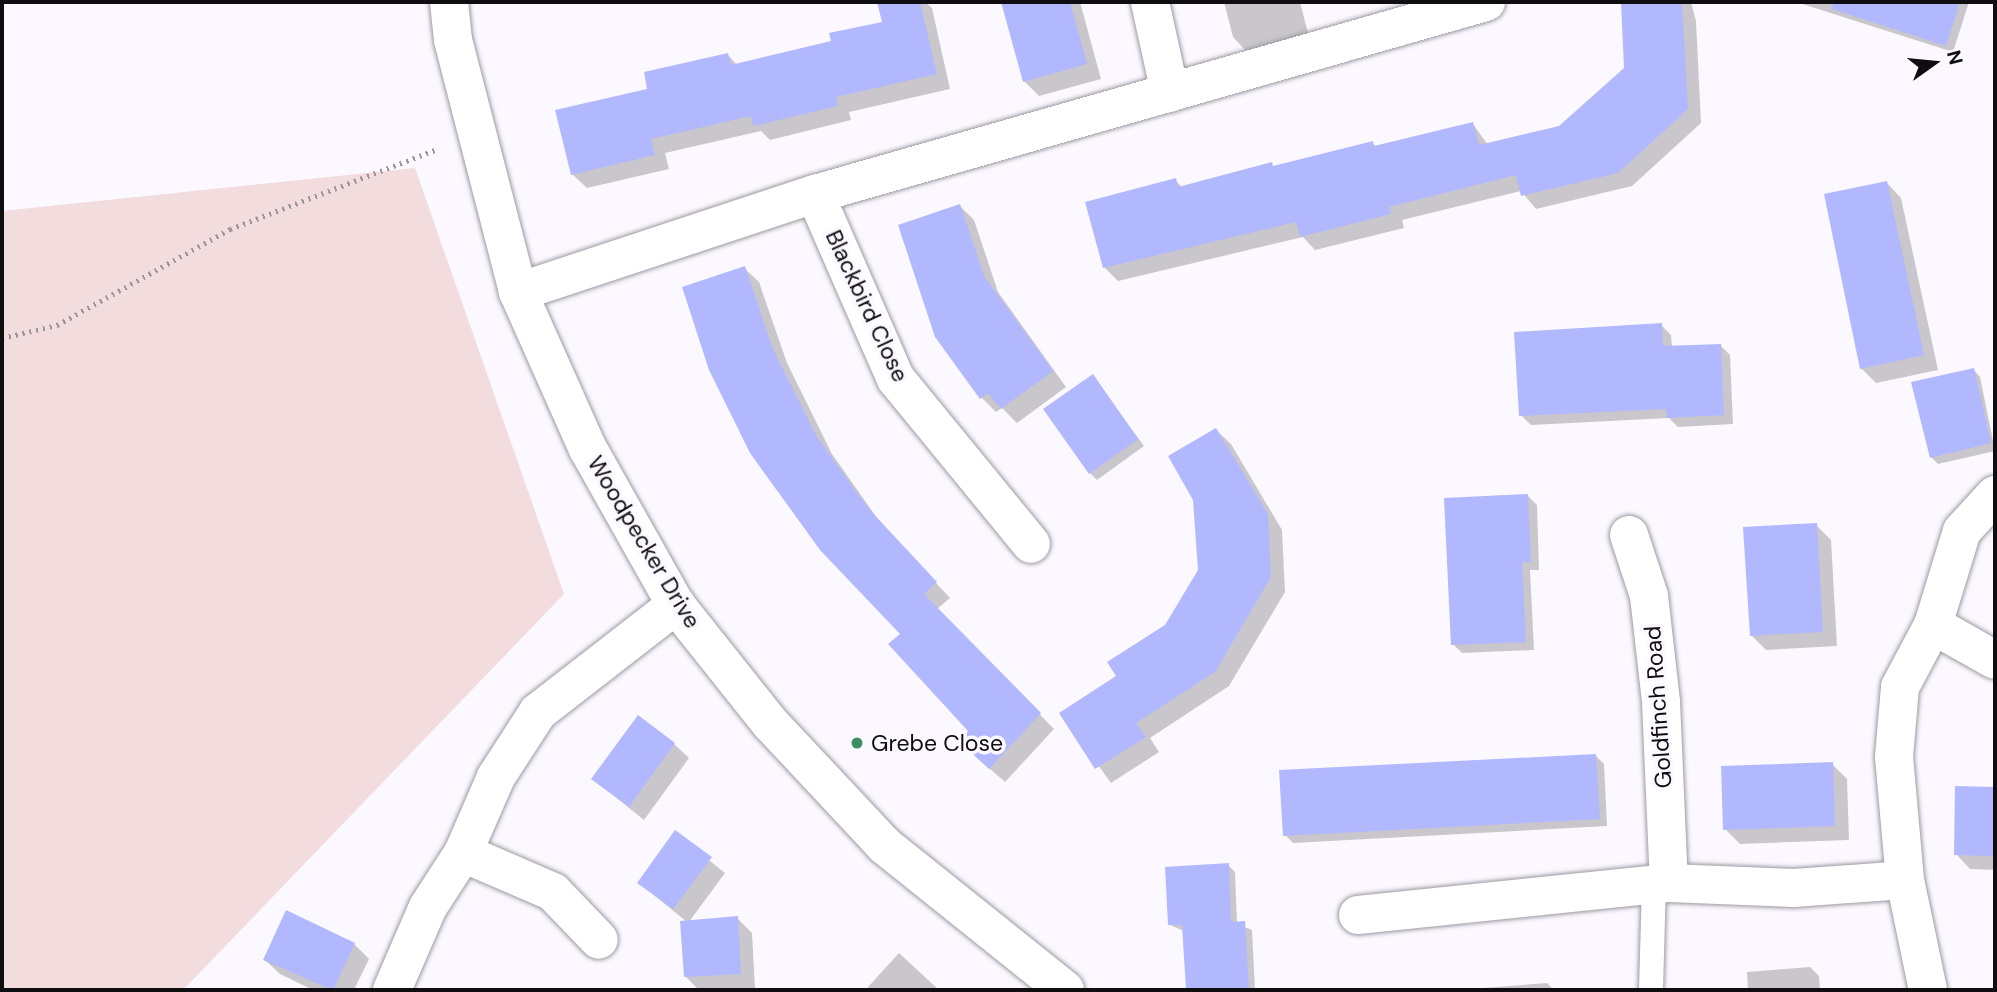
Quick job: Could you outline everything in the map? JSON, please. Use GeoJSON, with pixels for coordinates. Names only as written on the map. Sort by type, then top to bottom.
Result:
{"type":"FeatureCollection","features":[{"type":"Feature","properties":{"kind":"street","name":"Woodpecker Drive"},"geometry":{"type":"LineString","coordinates":[[449,2],[453,40],[518,292],[588,449],[676,605],[770,723],[884,845],[1060,989]]}},
{"type":"Feature","properties":{"kind":"street"},"geometry":{"type":"LineString","coordinates":[[1150,2],[1170,93]]}},
{"type":"Feature","properties":{"kind":"street"},"geometry":{"type":"LineString","coordinates":[[518,292],[815,194],[1486,2]]}},
{"type":"Feature","properties":{"kind":"street","name":"Blackbird Close"},"geometry":{"type":"LineString","coordinates":[[815,194],[896,379],[1031,544]]}},
{"type":"Feature","properties":{"kind":"street"},"geometry":{"type":"LineString","coordinates":[[1928,990],[1905,880],[1894,757],[1900,687],[1933,625],[1962,531],[1995,495]]}},
{"type":"Feature","properties":{"kind":"street","name":"Goldfinch Road"},"geometry":{"type":"LineString","coordinates":[[1629,535],[1649,596],[1661,702],[1661,883]]}},
{"type":"Feature","properties":{"kind":"street"},"geometry":{"type":"LineString","coordinates":[[392,990],[428,907],[463,853],[496,777],[538,712],[676,605]]}},
{"type":"Feature","properties":{"kind":"street"},"geometry":{"type":"LineString","coordinates":[[1933,625],[1995,660]]}},
{"type":"Feature","properties":{"kind":"street"},"geometry":{"type":"LineString","coordinates":[[463,853],[553,892],[599,940]]}},
{"type":"Feature","properties":{"kind":"street"},"geometry":{"type":"LineString","coordinates":[[1358,915],[1661,883],[1794,888],[1905,880]]}},
{"type":"Feature","properties":{"kind":"lane"},"geometry":{"type":"LineString","coordinates":[[1651,990],[1661,883]]}},
{"type":"Feature","properties":{"kind":"path"},"geometry":{"type":"LineString","coordinates":[[2,338],[57,325],[230,229],[477,134]]}},
{"type":"Feature","properties":{"kind":"shaded area"},"geometry":{"type":"Polygon","coordinates":[[[415,168],[564,594],[183,990],[2,990],[2,211],[415,168]]]}},
{"type":"Feature","properties":{"kind":"building"},"geometry":{"type":"Polygon","coordinates":[[[877,2],[920,2],[937,74],[836,97],[838,106],[753,126],[751,116],[651,139],[655,155],[571,175],[555,110],[647,89],[644,72],[728,53],[731,65],[831,41],[829,33],[882,22],[877,2]]]}},
{"type":"Feature","properties":{"kind":"building"},"geometry":{"type":"Polygon","coordinates":[[[1001,2],[1070,2],[1087,64],[1023,82],[1001,2]]]}},
{"type":"Feature","properties":{"kind":"building"},"geometry":{"type":"Polygon","coordinates":[[[1621,2],[1682,2],[1688,109],[1618,173],[1521,196],[1516,175],[1389,207],[1391,214],[1300,237],[1296,222],[1103,268],[1085,202],[1176,178],[1178,187],[1272,162],[1273,166],[1373,141],[1374,146],[1473,122],[1479,145],[1559,126],[1624,68],[1621,2]]]}},
{"type":"Feature","properties":{"kind":"building"},"geometry":{"type":"Polygon","coordinates":[[[1834,2],[1960,2],[1946,46],[1832,9],[1834,2]]]}},
{"type":"Feature","properties":{"kind":"building"},"geometry":{"type":"Polygon","coordinates":[[[1887,181],[1924,355],[1860,369],[1824,194],[1887,181]]]}},
{"type":"Feature","properties":{"kind":"building"},"geometry":{"type":"Polygon","coordinates":[[[960,204],[984,276],[1053,371],[1001,409],[988,393],[980,399],[935,337],[898,225],[960,204]]]}},
{"type":"Feature","properties":{"kind":"building"},"geometry":{"type":"Polygon","coordinates":[[[745,266],[772,347],[817,437],[868,508],[937,582],[924,594],[1041,713],[989,769],[959,741],[968,731],[888,644],[900,634],[820,550],[750,453],[709,370],[682,287],[745,266]]]}},
{"type":"Feature","properties":{"kind":"building"},"geometry":{"type":"Polygon","coordinates":[[[1662,323],[1663,346],[1721,344],[1724,415],[1667,418],[1666,409],[1519,416],[1514,332],[1662,323]]]}},
{"type":"Feature","properties":{"kind":"building"},"geometry":{"type":"Polygon","coordinates":[[[1974,368],[1991,443],[1930,458],[1911,382],[1974,368]]]}},
{"type":"Feature","properties":{"kind":"building"},"geometry":{"type":"Polygon","coordinates":[[[1093,374],[1138,439],[1089,474],[1043,409],[1093,374]]]}},
{"type":"Feature","properties":{"kind":"building"},"geometry":{"type":"Polygon","coordinates":[[[1216,428],[1268,514],[1271,577],[1215,672],[1136,723],[1146,737],[1095,769],[1059,713],[1116,676],[1107,662],[1165,625],[1198,570],[1193,500],[1168,456],[1216,428]]]}},
{"type":"Feature","properties":{"kind":"building"},"geometry":{"type":"Polygon","coordinates":[[[1528,494],[1531,562],[1522,562],[1526,642],[1451,645],[1444,498],[1528,494]]]}},
{"type":"Feature","properties":{"kind":"building"},"geometry":{"type":"Polygon","coordinates":[[[1817,523],[1823,632],[1750,636],[1743,527],[1817,523]]]}},
{"type":"Feature","properties":{"kind":"building"},"geometry":{"type":"Polygon","coordinates":[[[638,715],[675,743],[629,807],[591,779],[638,715]]]}},
{"type":"Feature","properties":{"kind":"building"},"geometry":{"type":"Polygon","coordinates":[[[1596,754],[1600,819],[1283,836],[1279,770],[1596,754]]]}},
{"type":"Feature","properties":{"kind":"building"},"geometry":{"type":"Polygon","coordinates":[[[1833,762],[1835,826],[1723,830],[1721,766],[1833,762]]]}},
{"type":"Feature","properties":{"kind":"building"},"geometry":{"type":"Polygon","coordinates":[[[1955,786],[1995,787],[1995,856],[1954,855],[1955,786]]]}},
{"type":"Feature","properties":{"kind":"building"},"geometry":{"type":"Polygon","coordinates":[[[675,830],[712,857],[673,909],[637,883],[675,830]]]}},
{"type":"Feature","properties":{"kind":"building"},"geometry":{"type":"Polygon","coordinates":[[[1229,863],[1231,922],[1245,921],[1249,990],[1186,990],[1182,925],[1168,925],[1165,867],[1229,863]]]}},
{"type":"Feature","properties":{"kind":"building"},"geometry":{"type":"Polygon","coordinates":[[[286,910],[355,943],[333,990],[263,960],[286,910]]]}},
{"type":"Feature","properties":{"kind":"building"},"geometry":{"type":"Polygon","coordinates":[[[738,916],[741,974],[684,977],[680,921],[738,916]]]}},
{"type":"Feature","properties":{"kind":"place","name":"Grebe Close"},"geometry":{"type":"Point","coordinates":[857,743]}}]}
